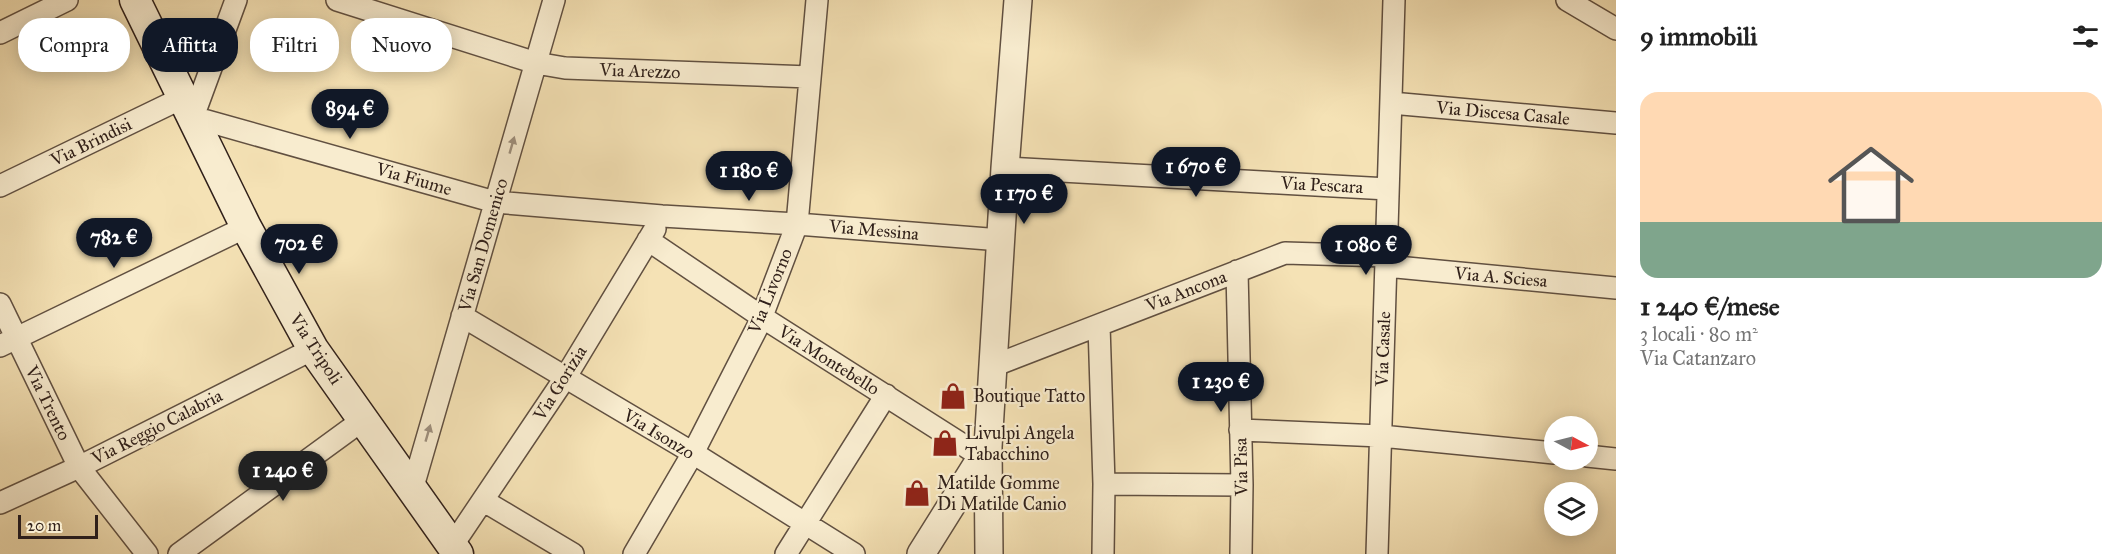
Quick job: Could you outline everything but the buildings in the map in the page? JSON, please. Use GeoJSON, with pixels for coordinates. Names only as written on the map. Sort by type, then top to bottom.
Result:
{"type":"FeatureCollection","features":[{"type":"Feature","properties":{"kind":"main road","name":"Via Tripoli"},"geometry":{"type":"LineString","coordinates":[[135,0],[246,227],[313,349],[455,550]]}},
{"type":"Feature","properties":{"kind":"street"},"geometry":{"type":"LineString","coordinates":[[0,33],[67,0]]}},
{"type":"Feature","properties":{"kind":"street"},"geometry":{"type":"LineString","coordinates":[[188,107],[236,0]]}},
{"type":"Feature","properties":{"kind":"street","name":"Via Arezzo"},"geometry":{"type":"LineString","coordinates":[[337,0],[536,63],[565,68],[810,77]]}},
{"type":"Feature","properties":{"kind":"street","name":"Via San Domenico"},"geometry":{"type":"LineString","coordinates":[[412,490],[554,0]]}},
{"type":"Feature","properties":{"kind":"street","name":"Via Livorno"},"geometry":{"type":"LineString","coordinates":[[634,554],[693,453],[762,317],[797,224],[817,0]]}},
{"type":"Feature","properties":{"kind":"street"},"geometry":{"type":"LineString","coordinates":[[989,554],[985,452],[1018,0]]}},
{"type":"Feature","properties":{"kind":"street","name":"Via Casale"},"geometry":{"type":"LineString","coordinates":[[1377,554],[1394,0]]}},
{"type":"Feature","properties":{"kind":"street"},"geometry":{"type":"LineString","coordinates":[[1567,0],[1607,17]]}},
{"type":"Feature","properties":{"kind":"street","name":"Via Discesa Casale"},"geometry":{"type":"LineString","coordinates":[[1391,103],[1616,123]]}},
{"type":"Feature","properties":{"kind":"street","name":"Via Brindisi"},"geometry":{"type":"LineString","coordinates":[[0,186],[188,107]]}},
{"type":"Feature","properties":{"kind":"street","name":"Via Fiume"},"geometry":{"type":"LineString","coordinates":[[188,107],[495,202]]}},
{"type":"Feature","properties":{"kind":"street","name":"Via Pescara"},"geometry":{"type":"LineString","coordinates":[[1005,168],[1388,189]]}},
{"type":"Feature","properties":{"kind":"street","name":"Via Messina"},"geometry":{"type":"LineString","coordinates":[[495,202],[1001,240]]}},
{"type":"Feature","properties":{"kind":"street","name":"Via Gorizia"},"geometry":{"type":"LineString","coordinates":[[455,550],[484,501],[565,378],[662,216]]}},
{"type":"Feature","properties":{"kind":"street"},"geometry":{"type":"LineString","coordinates":[[8,342],[246,227]]}},
{"type":"Feature","properties":{"kind":"street","name":"Via Montebello"},"geometry":{"type":"LineString","coordinates":[[648,240],[762,317],[886,395],[985,452]]}},
{"type":"Feature","properties":{"kind":"street","name":"Via Ancona"},"geometry":{"type":"LineString","coordinates":[[993,366],[1285,253],[1386,261]]}},
{"type":"Feature","properties":{"kind":"street","name":"Via A. Sciesa"},"geometry":{"type":"LineString","coordinates":[[1386,261],[1616,288]]}},
{"type":"Feature","properties":{"kind":"street","name":"Via Pisa"},"geometry":{"type":"LineString","coordinates":[[1237,271],[1242,485],[1241,554]]}},
{"type":"Feature","properties":{"kind":"street","name":"Via Trento"},"geometry":{"type":"LineString","coordinates":[[0,304],[8,342],[79,467],[147,554]]}},
{"type":"Feature","properties":{"kind":"street","name":"Via Isonzo"},"geometry":{"type":"LineString","coordinates":[[462,316],[693,453],[854,554]]}},
{"type":"Feature","properties":{"kind":"street"},"geometry":{"type":"LineString","coordinates":[[1099,325],[1104,484],[1103,554]]}},
{"type":"Feature","properties":{"kind":"street","name":"Via Reggio Calabria"},"geometry":{"type":"LineString","coordinates":[[0,503],[79,467],[313,349]]}},
{"type":"Feature","properties":{"kind":"street"},"geometry":{"type":"LineString","coordinates":[[786,554],[886,395]]}},
{"type":"Feature","properties":{"kind":"street"},"geometry":{"type":"LineString","coordinates":[[179,554],[364,419]]}},
{"type":"Feature","properties":{"kind":"street"},"geometry":{"type":"LineString","coordinates":[[1240,430],[1381,436],[1544,452]]}},
{"type":"Feature","properties":{"kind":"street"},"geometry":{"type":"LineString","coordinates":[[921,554],[985,452]]}},
{"type":"Feature","properties":{"kind":"street"},"geometry":{"type":"LineString","coordinates":[[1598,457],[1616,459]]}},
{"type":"Feature","properties":{"kind":"street"},"geometry":{"type":"LineString","coordinates":[[1104,484],[1242,485]]}},
{"type":"Feature","properties":{"kind":"street"},"geometry":{"type":"LineString","coordinates":[[484,501],[573,554]]}},
{"type":"Feature","properties":{"kind":"place","name":"Boutique Tatto"},"geometry":{"type":"Point","coordinates":[953,396]}},
{"type":"Feature","properties":{"kind":"place","name":"Livulpi Angela Tabacchino"},"geometry":{"type":"Point","coordinates":[945,443]}},
{"type":"Feature","properties":{"kind":"place","name":"Matilde Gomme Di Matilde Canio"},"geometry":{"type":"Point","coordinates":[917,493]}}]}
